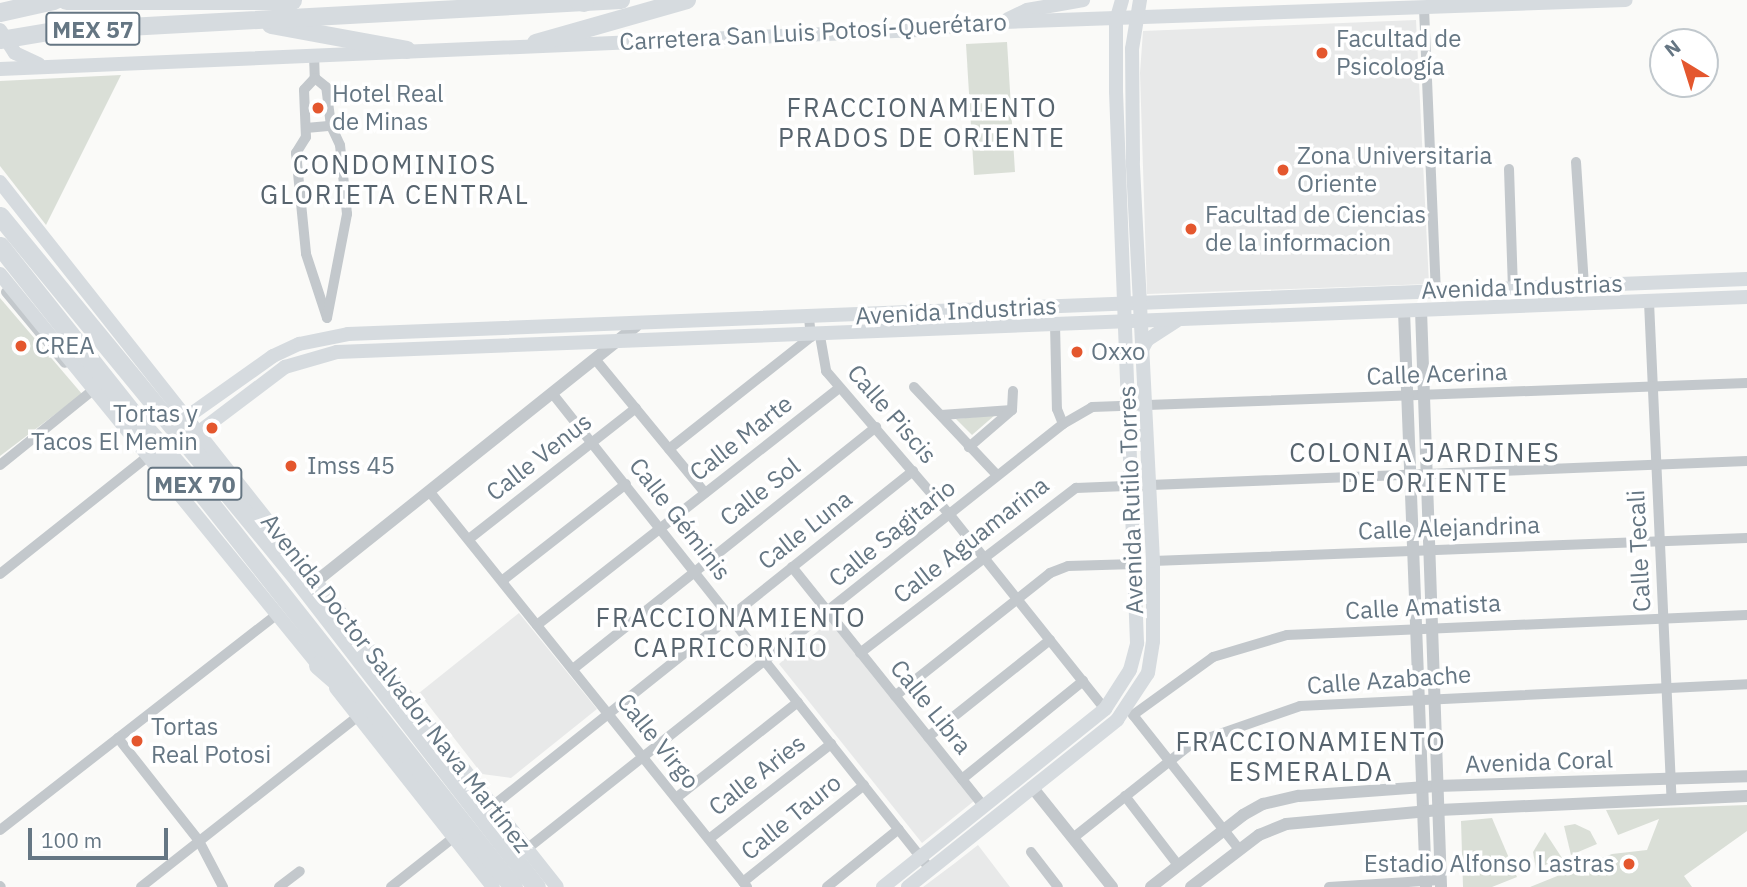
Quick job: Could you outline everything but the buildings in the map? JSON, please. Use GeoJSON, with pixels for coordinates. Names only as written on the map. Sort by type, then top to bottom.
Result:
{"type":"FeatureCollection","features":[{"type":"Feature","properties":{"kind":"highway"},"geometry":{"type":"LineString","coordinates":[[0,12],[54,0]]}},
{"type":"Feature","properties":{"kind":"highway"},"geometry":{"type":"LineString","coordinates":[[66,0],[292,0]]}},
{"type":"Feature","properties":{"kind":"highway","name":"MEX 57"},"geometry":{"type":"LineString","coordinates":[[0,40],[55,31],[621,0]]}},
{"type":"Feature","properties":{"kind":"highway"},"geometry":{"type":"LineString","coordinates":[[536,43],[687,0]]}},
{"type":"Feature","properties":{"kind":"highway"},"geometry":{"type":"LineString","coordinates":[[244,19],[407,50]]}},
{"type":"Feature","properties":{"kind":"highway","name":"Avenida Doctor Salvador Nava Martínez"},"geometry":{"type":"LineString","coordinates":[[5,221],[241,513],[298,579],[526,884]]}},
{"type":"Feature","properties":{"kind":"highway","name":"Avenida Doctor Salvador Nava Martínez"},"geometry":{"type":"LineString","coordinates":[[0,246],[137,419],[202,493],[387,725],[526,884]]}},
{"type":"Feature","properties":{"kind":"highway"},"geometry":{"type":"LineString","coordinates":[[137,419],[170,483]]}},
{"type":"Feature","properties":{"kind":"highway"},"geometry":{"type":"LineString","coordinates":[[241,513],[295,558]]}},
{"type":"Feature","properties":{"kind":"highway"},"geometry":{"type":"LineString","coordinates":[[318,665],[387,725]]}},
{"type":"Feature","properties":{"kind":"highway"},"geometry":{"type":"LineString","coordinates":[[419,715],[428,736],[489,813],[526,884]]}},
{"type":"Feature","properties":{"kind":"main road"},"geometry":{"type":"LineString","coordinates":[[1004,22],[1027,10],[1083,0]]}},
{"type":"Feature","properties":{"kind":"main road","name":"Avenida Rutilo Torres"},"geometry":{"type":"LineString","coordinates":[[908,887],[925,863],[984,807],[1105,709],[1129,670],[1137,643],[1133,485],[1122,303],[1116,21],[1122,0]]}},
{"type":"Feature","properties":{"kind":"main road","name":"Avenida Rutilo Torres"},"geometry":{"type":"LineString","coordinates":[[883,887],[925,863],[1129,714],[1148,673],[1153,641],[1153,561],[1133,160],[1134,20],[1140,0]]}},
{"type":"Feature","properties":{"kind":"main road"},"geometry":{"type":"LineString","coordinates":[[1394,0],[1418,9]]}},
{"type":"Feature","properties":{"kind":"main road","name":"Carretera San Luis Potosí-Querétaro"},"geometry":{"type":"LineString","coordinates":[[0,69],[536,43],[919,30],[1004,22],[1116,21],[1626,0]]}},
{"type":"Feature","properties":{"kind":"main road"},"geometry":{"type":"LineString","coordinates":[[0,30],[15,53],[47,66]]}},
{"type":"Feature","properties":{"kind":"main road","name":"Avenida Doctor Salvador Nava Martínez"},"geometry":{"type":"LineString","coordinates":[[2,187],[199,432],[314,583],[557,887]]}},
{"type":"Feature","properties":{"kind":"main road","name":"Avenida Doctor Salvador Nava Martínez"},"geometry":{"type":"LineString","coordinates":[[0,274],[146,457],[277,614],[493,887]]}},
{"type":"Feature","properties":{"kind":"main road","name":"Avenida Industrias"},"geometry":{"type":"LineString","coordinates":[[187,417],[273,356],[328,337],[454,330],[636,326],[1436,289],[1747,279]]}},
{"type":"Feature","properties":{"kind":"main road","name":"Avenida Industrias"},"geometry":{"type":"LineString","coordinates":[[199,432],[285,366],[337,352],[416,347],[815,337],[1123,320],[1747,297]]}},
{"type":"Feature","properties":{"kind":"main road"},"geometry":{"type":"LineString","coordinates":[[1141,351],[1161,328],[1182,318]]}},
{"type":"Feature","properties":{"kind":"main road"},"geometry":{"type":"LineString","coordinates":[[1091,322],[1112,332],[1125,349]]}},
{"type":"Feature","properties":{"kind":"main road"},"geometry":{"type":"LineString","coordinates":[[659,325],[659,341]]}},
{"type":"Feature","properties":{"kind":"main road"},"geometry":{"type":"LineString","coordinates":[[416,347],[445,340],[454,330]]}},
{"type":"Feature","properties":{"kind":"street"},"geometry":{"type":"LineString","coordinates":[[1418,9],[1436,289]]}},
{"type":"Feature","properties":{"kind":"street"},"geometry":{"type":"LineString","coordinates":[[314,55],[315,78],[304,90],[306,137],[296,153],[306,254],[317,277],[327,317],[328,337]]}},
{"type":"Feature","properties":{"kind":"street"},"geometry":{"type":"LineString","coordinates":[[315,78],[327,87],[331,127],[340,145],[347,214],[327,317]]}},
{"type":"Feature","properties":{"kind":"street"},"geometry":{"type":"LineString","coordinates":[[306,128],[331,127]]}},
{"type":"Feature","properties":{"kind":"street"},"geometry":{"type":"LineString","coordinates":[[1576,162],[1584,285]]}},
{"type":"Feature","properties":{"kind":"street"},"geometry":{"type":"LineString","coordinates":[[1509,169],[1513,287]]}},
{"type":"Feature","properties":{"kind":"street"},"geometry":{"type":"LineString","coordinates":[[317,277],[336,275]]}},
{"type":"Feature","properties":{"kind":"street"},"geometry":{"type":"LineString","coordinates":[[0,284],[49,347],[90,386],[0,465]]}},
{"type":"Feature","properties":{"kind":"street","name":"Calle Tecali"},"geometry":{"type":"LineString","coordinates":[[1649,302],[1672,799]]}},
{"type":"Feature","properties":{"kind":"street"},"geometry":{"type":"LineString","coordinates":[[1329,887],[1441,883],[1421,310]]}},
{"type":"Feature","properties":{"kind":"street"},"geometry":{"type":"LineString","coordinates":[[1404,311],[1426,884]]}},
{"type":"Feature","properties":{"kind":"street","name":"Calle Piscis"},"geometry":{"type":"LineString","coordinates":[[809,318],[826,370],[839,388],[876,427],[950,515],[1105,709]]}},
{"type":"Feature","properties":{"kind":"street"},"geometry":{"type":"LineString","coordinates":[[1055,324],[1057,409],[1063,424]]}},
{"type":"Feature","properties":{"kind":"street"},"geometry":{"type":"LineString","coordinates":[[314,583],[636,326]]}},
{"type":"Feature","properties":{"kind":"street"},"geometry":{"type":"LineString","coordinates":[[669,449],[815,337]]}},
{"type":"Feature","properties":{"kind":"street"},"geometry":{"type":"LineString","coordinates":[[595,359],[705,493]]}},
{"type":"Feature","properties":{"kind":"street","name":"Calle Acerina"},"geometry":{"type":"LineString","coordinates":[[1128,408],[1747,383]]}},
{"type":"Feature","properties":{"kind":"street"},"geometry":{"type":"LineString","coordinates":[[914,387],[997,475]]}},
{"type":"Feature","properties":{"kind":"street","name":"Calle Marte"},"geometry":{"type":"LineString","coordinates":[[537,625],[839,388]]}},
{"type":"Feature","properties":{"kind":"street"},"geometry":{"type":"LineString","coordinates":[[969,447],[1012,410],[1013,391]]}},
{"type":"Feature","properties":{"kind":"street","name":"Calle Géminis"},"geometry":{"type":"LineString","coordinates":[[552,393],[925,863]]}},
{"type":"Feature","properties":{"kind":"street","name":"Calle Sagitario"},"geometry":{"type":"LineString","coordinates":[[528,848],[1063,424],[1092,407],[1128,408]]}},
{"type":"Feature","properties":{"kind":"street","name":"Calle Venus"},"geometry":{"type":"LineString","coordinates":[[469,539],[636,408]]}},
{"type":"Feature","properties":{"kind":"street"},"geometry":{"type":"LineString","coordinates":[[941,415],[1012,410]]}},
{"type":"Feature","properties":{"kind":"street","name":"Calle Sol"},"geometry":{"type":"LineString","coordinates":[[573,669],[876,427]]}},
{"type":"Feature","properties":{"kind":"street"},"geometry":{"type":"LineString","coordinates":[[0,574],[146,457]]}},
{"type":"Feature","properties":{"kind":"street","name":"Calle Aguamarina"},"geometry":{"type":"LineString","coordinates":[[860,653],[1067,492],[1087,486],[1747,461]]}},
{"type":"Feature","properties":{"kind":"street","name":"Calle Luna"},"geometry":{"type":"LineString","coordinates":[[494,805],[913,471]]}},
{"type":"Feature","properties":{"kind":"street"},"geometry":{"type":"LineString","coordinates":[[503,580],[626,484]]}},
{"type":"Feature","properties":{"kind":"street","name":"Calle Virgo"},"geometry":{"type":"LineString","coordinates":[[429,491],[745,885]]}},
{"type":"Feature","properties":{"kind":"street","name":"Calle Alejandrina"},"geometry":{"type":"LineString","coordinates":[[1153,561],[1747,538]]}},
{"type":"Feature","properties":{"kind":"street"},"geometry":{"type":"LineString","coordinates":[[895,696],[1050,573],[1068,566],[1135,564]]}},
{"type":"Feature","properties":{"kind":"street","name":"Calle Libra"},"geometry":{"type":"LineString","coordinates":[[792,567],[984,807]]}},
{"type":"Feature","properties":{"kind":"street"},"geometry":{"type":"LineString","coordinates":[[0,830],[277,614]]}},
{"type":"Feature","properties":{"kind":"street","name":"Calle Amatista"},"geometry":{"type":"LineString","coordinates":[[1129,714],[1213,657],[1250,642],[1287,635],[1747,615]]}},
{"type":"Feature","properties":{"kind":"street"},"geometry":{"type":"LineString","coordinates":[[928,737],[1050,640]]}},
{"type":"Feature","properties":{"kind":"street"},"geometry":{"type":"LineString","coordinates":[[962,779],[1083,681]]}},
{"type":"Feature","properties":{"kind":"street","name":"Calle Azabache"},"geometry":{"type":"LineString","coordinates":[[1073,838],[1169,761],[1220,731],[1300,706],[1436,697],[1747,684]]}},
{"type":"Feature","properties":{"kind":"street"},"geometry":{"type":"LineString","coordinates":[[676,798],[798,702]]}},
{"type":"Feature","properties":{"kind":"street"},"geometry":{"type":"LineString","coordinates":[[1129,714],[1239,849]]}},
{"type":"Feature","properties":{"kind":"street"},"geometry":{"type":"LineString","coordinates":[[141,887],[358,716]]}},
{"type":"Feature","properties":{"kind":"street"},"geometry":{"type":"LineString","coordinates":[[118,738],[199,841],[223,887]]}},
{"type":"Feature","properties":{"kind":"street","name":"Calle Aries"},"geometry":{"type":"LineString","coordinates":[[709,839],[831,744]]}},
{"type":"Feature","properties":{"kind":"street","name":"Avenida Coral"},"geometry":{"type":"LineString","coordinates":[[1151,887],[1223,830],[1263,804],[1299,796],[1437,786],[1747,776]]}},
{"type":"Feature","properties":{"kind":"street"},"geometry":{"type":"LineString","coordinates":[[1536,782],[1539,804]]}},
{"type":"Feature","properties":{"kind":"street","name":"Calle Tauro"},"geometry":{"type":"LineString","coordinates":[[745,885],[864,785]]}},
{"type":"Feature","properties":{"kind":"street"},"geometry":{"type":"LineString","coordinates":[[1031,787],[1112,887]]}},
{"type":"Feature","properties":{"kind":"street"},"geometry":{"type":"LineString","coordinates":[[1125,796],[1178,865]]}},
{"type":"Feature","properties":{"kind":"street","name":"Avenida Coral"},"geometry":{"type":"LineString","coordinates":[[1192,887],[1239,849],[1286,824],[1439,810],[1747,796]]}},
{"type":"Feature","properties":{"kind":"street"},"geometry":{"type":"LineString","coordinates":[[827,887],[899,829]]}},
{"type":"Feature","properties":{"kind":"street"},"geometry":{"type":"LineString","coordinates":[[391,887],[454,837]]}},
{"type":"Feature","properties":{"kind":"street"},"geometry":{"type":"LineString","coordinates":[[1031,852],[1058,887]]}},
{"type":"Feature","properties":{"kind":"street"},"geometry":{"type":"LineString","coordinates":[[279,887],[300,871]]}},
{"type":"Feature","properties":{"kind":"shaded area","name":"Zona Universitaria Oriente"},"geometry":{"type":"Polygon","coordinates":[[[1416,20],[1429,284],[1147,294],[1140,73],[1143,31],[1416,20]]]}},
{"type":"Feature","properties":{"kind":"shaded area"},"geometry":{"type":"Polygon","coordinates":[[[1007,42],[1015,172],[974,175],[966,44],[1007,42]]]}},
{"type":"Feature","properties":{"kind":"shaded area"},"geometry":{"type":"Polygon","coordinates":[[[121,75],[46,225],[0,166],[0,81],[121,75]]]}},
{"type":"Feature","properties":{"kind":"shaded area","name":"CREA"},"geometry":{"type":"Polygon","coordinates":[[[0,298],[82,394],[0,456],[0,298]]]}},
{"type":"Feature","properties":{"kind":"shaded area"},"geometry":{"type":"Polygon","coordinates":[[[995,415],[972,435],[956,419],[995,415]]]}},
{"type":"Feature","properties":{"kind":"shaded area"},"geometry":{"type":"Polygon","coordinates":[[[519,613],[597,709],[511,778],[482,774],[419,693],[519,613]]]}},
{"type":"Feature","properties":{"kind":"shaded area"},"geometry":{"type":"Polygon","coordinates":[[[832,619],[974,801],[922,843],[779,664],[832,619]]]}},
{"type":"Feature","properties":{"kind":"shaded area"},"geometry":{"type":"Polygon","coordinates":[[[1747,805],[1747,831],[1684,876],[1692,887],[1530,887],[1612,854],[1647,850],[1659,819],[1618,835],[1606,810],[1747,805]]]}},
{"type":"Feature","properties":{"kind":"shaded area"},"geometry":{"type":"Polygon","coordinates":[[[1492,818],[1517,877],[1492,887],[1463,887],[1461,821],[1492,818]]]}},
{"type":"Feature","properties":{"kind":"shaded area"},"geometry":{"type":"Polygon","coordinates":[[[1575,824],[1590,831],[1597,844],[1571,855],[1564,826],[1575,824]]]}},
{"type":"Feature","properties":{"kind":"shaded area"},"geometry":{"type":"Polygon","coordinates":[[[1545,832],[1562,858],[1536,869],[1533,852],[1545,832]]]}},
{"type":"Feature","properties":{"kind":"shaded area"},"geometry":{"type":"Polygon","coordinates":[[[978,845],[1010,887],[923,887],[955,863],[978,845]]]}},
{"type":"Feature","properties":{"kind":"place","name":"Facultad de Psicología"},"geometry":{"type":"Point","coordinates":[1322,53]}},
{"type":"Feature","properties":{"kind":"place","name":"Hotel Real de Minas"},"geometry":{"type":"Point","coordinates":[318,108]}},
{"type":"Feature","properties":{"kind":"place","name":"Zona Universitaria Oriente"},"geometry":{"type":"Point","coordinates":[1283,170]}},
{"type":"Feature","properties":{"kind":"place","name":"Facultad de Ciencias de la informacion"},"geometry":{"type":"Point","coordinates":[1191,229]}},
{"type":"Feature","properties":{"kind":"place","name":"CREA"},"geometry":{"type":"Point","coordinates":[21,346]}},
{"type":"Feature","properties":{"kind":"place","name":"Oxxo"},"geometry":{"type":"Point","coordinates":[1077,352]}},
{"type":"Feature","properties":{"kind":"place","name":"Tortas y Tacos El Memin"},"geometry":{"type":"Point","coordinates":[212,428]}},
{"type":"Feature","properties":{"kind":"place","name":"Imss 45"},"geometry":{"type":"Point","coordinates":[291,466]}},
{"type":"Feature","properties":{"kind":"place","name":"Tortas Real Potosi"},"geometry":{"type":"Point","coordinates":[137,741]}},
{"type":"Feature","properties":{"kind":"place","name":"Estadio Alfonso Lastras"},"geometry":{"type":"Point","coordinates":[1629,864]}},
{"type":"Feature","properties":{"kind":"district","name":"FRACCIONAMIENTO PRADOS DE ORIENTE"},"geometry":{"type":"Point","coordinates":[922,123]}},
{"type":"Feature","properties":{"kind":"district","name":"CONDOMINIOS GLORIETA CENTRAL"},"geometry":{"type":"Point","coordinates":[395,180]}},
{"type":"Feature","properties":{"kind":"district","name":"COLONIA JARDINES DE ORIENTE"},"geometry":{"type":"Point","coordinates":[1425,468]}},
{"type":"Feature","properties":{"kind":"district","name":"FRACCIONAMIENTO CAPRICORNIO"},"geometry":{"type":"Point","coordinates":[731,633]}},
{"type":"Feature","properties":{"kind":"district","name":"FRACCIONAMIENTO ESMERALDA"},"geometry":{"type":"Point","coordinates":[1311,757]}}]}
